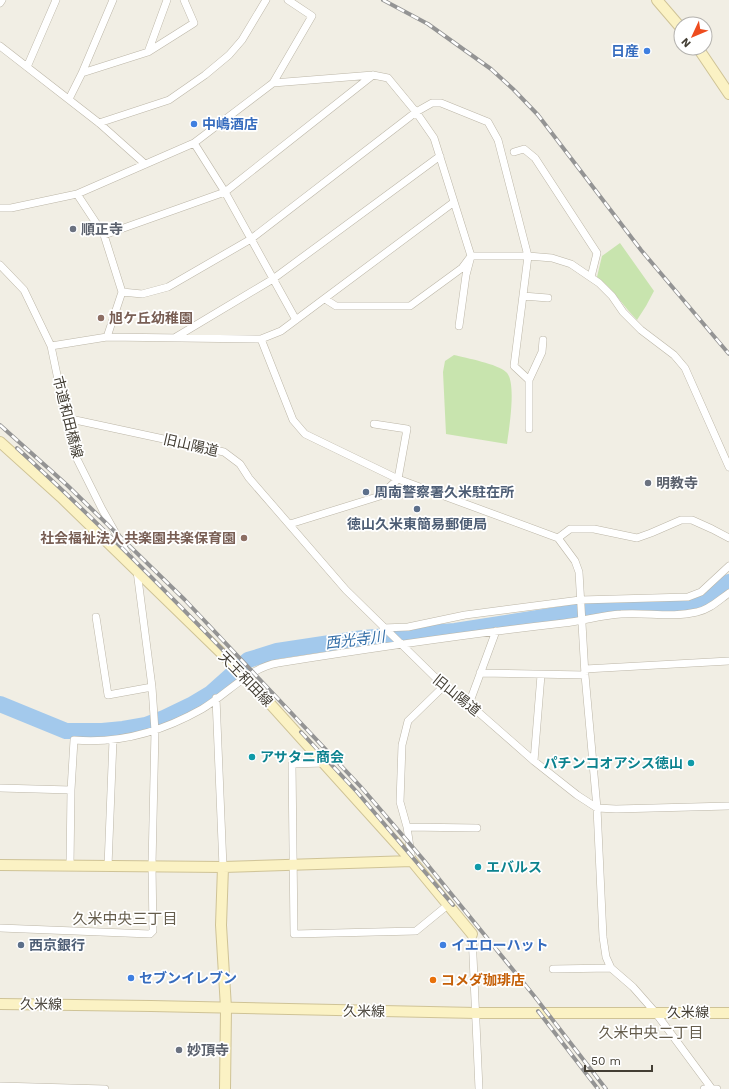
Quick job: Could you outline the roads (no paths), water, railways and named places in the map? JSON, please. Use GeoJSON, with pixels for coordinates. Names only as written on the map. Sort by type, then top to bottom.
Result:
{"type":"FeatureCollection","features":[{"type":"Feature","properties":{"kind":"street"},"geometry":{"type":"LineString","coordinates":[[27,67],[56,0]]}},
{"type":"Feature","properties":{"kind":"street"},"geometry":{"type":"LineString","coordinates":[[69,99],[82,73],[113,0]]}},
{"type":"Feature","properties":{"kind":"street"},"geometry":{"type":"LineString","coordinates":[[148,52],[167,0]]}},
{"type":"Feature","properties":{"kind":"street"},"geometry":{"type":"LineString","coordinates":[[82,73],[148,52],[194,22],[184,0]]}},
{"type":"Feature","properties":{"kind":"street"},"geometry":{"type":"LineString","coordinates":[[98,123],[169,100],[206,75],[229,55],[242,40],[266,0]]}},
{"type":"Feature","properties":{"kind":"street"},"geometry":{"type":"LineString","coordinates":[[0,208],[11,208],[77,194],[194,143],[273,83],[312,16],[288,0]]}},
{"type":"Feature","properties":{"kind":"street"},"geometry":{"type":"LineString","coordinates":[[657,0],[673,19]]}},
{"type":"Feature","properties":{"kind":"street"},"geometry":{"type":"LineString","coordinates":[[0,46],[69,99],[145,164]]}},
{"type":"Feature","properties":{"kind":"street"},"geometry":{"type":"LineString","coordinates":[[703,56],[729,94]]}},
{"type":"Feature","properties":{"kind":"street"},"geometry":{"type":"LineString","coordinates":[[273,83],[373,74],[388,78],[416,112],[434,138],[471,256],[466,275],[459,326]]}},
{"type":"Feature","properties":{"kind":"street"},"geometry":{"type":"LineString","coordinates":[[104,235],[225,192],[373,74]]}},
{"type":"Feature","properties":{"kind":"street"},"geometry":{"type":"LineString","coordinates":[[122,292],[142,294],[168,287],[251,239],[416,112],[432,103],[441,102],[488,122],[498,140],[528,256],[514,366],[529,380]]}},
{"type":"Feature","properties":{"kind":"street"},"geometry":{"type":"LineString","coordinates":[[194,143],[225,192],[296,320]]}},
{"type":"Feature","properties":{"kind":"street"},"geometry":{"type":"LineString","coordinates":[[514,152],[524,149],[535,158],[597,253],[591,277]]}},
{"type":"Feature","properties":{"kind":"street"},"geometry":{"type":"LineString","coordinates":[[175,338],[273,279],[440,156]]}},
{"type":"Feature","properties":{"kind":"street"},"geometry":{"type":"LineString","coordinates":[[77,194],[104,235],[122,292],[107,337]]}},
{"type":"Feature","properties":{"kind":"street"},"geometry":{"type":"LineString","coordinates":[[51,346],[107,337],[261,339],[281,331],[454,202]]}},
{"type":"Feature","properties":{"kind":"street"},"geometry":{"type":"LineString","coordinates":[[471,256],[528,256],[552,258],[571,264],[591,277],[612,296],[623,312],[641,330],[674,354],[685,368],[729,467]]}},
{"type":"Feature","properties":{"kind":"street"},"geometry":{"type":"LineString","coordinates":[[325,299],[336,306],[410,306],[462,268],[471,256]]}},
{"type":"Feature","properties":{"kind":"street","name":"市道和田橋線"},"geometry":{"type":"LineString","coordinates":[[0,265],[24,290],[51,346],[66,418],[77,459],[102,509],[137,570]]}},
{"type":"Feature","properties":{"kind":"street"},"geometry":{"type":"LineString","coordinates":[[523,296],[548,298]]}},
{"type":"Feature","properties":{"kind":"street"},"geometry":{"type":"LineString","coordinates":[[261,339],[293,420],[305,434],[398,479],[558,538],[575,561],[579,572],[585,672],[597,808],[603,937],[606,957],[611,968],[633,987],[655,1012],[712,1089]]}},
{"type":"Feature","properties":{"kind":"street"},"geometry":{"type":"LineString","coordinates":[[529,429],[529,380],[542,352],[542,340]]}},
{"type":"Feature","properties":{"kind":"street","name":"旧山陽道"},"geometry":{"type":"LineString","coordinates":[[66,418],[224,452],[240,464],[249,478],[346,590],[444,686],[469,704],[534,761],[577,795],[597,808]]}},
{"type":"Feature","properties":{"kind":"street"},"geometry":{"type":"LineString","coordinates":[[290,524],[380,496],[398,479],[407,429],[374,424]]}},
{"type":"Feature","properties":{"kind":"street","name":"天王和田線"},"geometry":{"type":"LineString","coordinates":[[0,442],[137,570],[246,677],[412,861],[449,904],[472,934]]}},
{"type":"Feature","properties":{"kind":"street"},"geometry":{"type":"LineString","coordinates":[[558,538],[570,529],[594,529],[637,538],[681,520],[692,520],[729,538]]}},
{"type":"Feature","properties":{"kind":"street"},"geometry":{"type":"LineString","coordinates":[[384,628],[408,627],[466,615],[580,600],[688,597],[701,592],[729,567],[729,562]]}},
{"type":"Feature","properties":{"kind":"street"},"geometry":{"type":"LineString","coordinates":[[0,928],[150,934],[153,931],[152,865],[154,731],[152,686],[137,570]]}},
{"type":"Feature","properties":{"kind":"street"},"geometry":{"type":"LineString","coordinates":[[70,865],[71,790],[74,740],[112,740],[154,731],[202,708],[246,677],[269,664],[400,644],[582,621],[621,614],[679,614],[698,612],[729,593]]}},
{"type":"Feature","properties":{"kind":"street"},"geometry":{"type":"LineString","coordinates":[[96,617],[108,696],[152,686]]}},
{"type":"Feature","properties":{"kind":"street"},"geometry":{"type":"LineString","coordinates":[[469,704],[496,631]]}},
{"type":"Feature","properties":{"kind":"street"},"geometry":{"type":"LineString","coordinates":[[480,674],[542,675],[729,661]]}},
{"type":"Feature","properties":{"kind":"street"},"geometry":{"type":"LineString","coordinates":[[534,761],[542,675]]}},
{"type":"Feature","properties":{"kind":"street"},"geometry":{"type":"LineString","coordinates":[[0,865],[152,865],[222,867],[412,861],[407,827],[400,802],[402,744],[408,720],[444,686]]}},
{"type":"Feature","properties":{"kind":"street"},"geometry":{"type":"LineString","coordinates":[[216,698],[222,867],[221,926],[226,1008],[225,1089]]}},
{"type":"Feature","properties":{"kind":"street"},"geometry":{"type":"LineString","coordinates":[[108,866],[112,740]]}},
{"type":"Feature","properties":{"kind":"street"},"geometry":{"type":"LineString","coordinates":[[324,763],[292,764],[294,934],[416,931],[449,904]]}},
{"type":"Feature","properties":{"kind":"street"},"geometry":{"type":"LineString","coordinates":[[0,788],[71,790]]}},
{"type":"Feature","properties":{"kind":"street"},"geometry":{"type":"LineString","coordinates":[[597,808],[616,810],[729,806]]}},
{"type":"Feature","properties":{"kind":"street"},"geometry":{"type":"LineString","coordinates":[[407,827],[477,828]]}},
{"type":"Feature","properties":{"kind":"street"},"geometry":{"type":"LineString","coordinates":[[472,934],[479,1089]]}},
{"type":"Feature","properties":{"kind":"street"},"geometry":{"type":"LineString","coordinates":[[553,969],[611,968]]}},
{"type":"Feature","properties":{"kind":"street","name":"久米線"},"geometry":{"type":"LineString","coordinates":[[0,1004],[476,1013],[729,1013]]}},
{"type":"Feature","properties":{"kind":"street"},"geometry":{"type":"LineString","coordinates":[[0,1086],[105,1089]]}},
{"type":"Feature","properties":{"kind":"street"},"geometry":{"type":"LineString","coordinates":[[704,1089],[717,1089]]}},
{"type":"Feature","properties":{"kind":"waterway","name":"西光寺川"},"geometry":{"type":"LineString","coordinates":[[0,704],[66,731],[102,731],[123,729],[146,725],[191,705],[211,693],[248,660],[277,651],[363,638],[455,631],[614,606],[690,606],[729,582]]}},
{"type":"Feature","properties":{"kind":"railway"},"geometry":{"type":"LineString","coordinates":[[383,0],[428,24],[491,69],[513,89],[538,115],[641,250],[729,354]]}},
{"type":"Feature","properties":{"kind":"railway"},"geometry":{"type":"LineString","coordinates":[[0,425],[67,485],[185,600],[361,787],[422,858],[535,997],[606,1089]]}},
{"type":"Feature","properties":{"kind":"railway"},"geometry":{"type":"LineString","coordinates":[[17,448],[133,559],[245,673]]}},
{"type":"Feature","properties":{"kind":"railway"},"geometry":{"type":"LineString","coordinates":[[301,732],[357,792],[453,905]]}},
{"type":"Feature","properties":{"kind":"railway"},"geometry":{"type":"LineString","coordinates":[[538,1011],[598,1089]]}},
{"type":"Feature","properties":{"kind":"place","name":"日産"},"geometry":{"type":"Point","coordinates":[647,51]}},
{"type":"Feature","properties":{"kind":"place","name":"中嶋酒店"},"geometry":{"type":"Point","coordinates":[194,124]}},
{"type":"Feature","properties":{"kind":"place","name":"順正寺"},"geometry":{"type":"Point","coordinates":[73,229]}},
{"type":"Feature","properties":{"kind":"place","name":"旭ケ丘幼稚園"},"geometry":{"type":"Point","coordinates":[101,318]}},
{"type":"Feature","properties":{"kind":"place","name":"明教寺"},"geometry":{"type":"Point","coordinates":[648,483]}},
{"type":"Feature","properties":{"kind":"place","name":"周南警察署久米駐在所"},"geometry":{"type":"Point","coordinates":[366,492]}},
{"type":"Feature","properties":{"kind":"place","name":"徳山久米東簡易郵便局"},"geometry":{"type":"Point","coordinates":[417,509]}},
{"type":"Feature","properties":{"kind":"place","name":"社会福祉法人共楽園共楽保育園"},"geometry":{"type":"Point","coordinates":[244,538]}},
{"type":"Feature","properties":{"kind":"place","name":"アサタニ商会"},"geometry":{"type":"Point","coordinates":[252,757]}},
{"type":"Feature","properties":{"kind":"place","name":"パチンコオアシス徳山"},"geometry":{"type":"Point","coordinates":[691,763]}},
{"type":"Feature","properties":{"kind":"place","name":"エバルス"},"geometry":{"type":"Point","coordinates":[478,867]}},
{"type":"Feature","properties":{"kind":"place","name":"西京銀行"},"geometry":{"type":"Point","coordinates":[21,945]}},
{"type":"Feature","properties":{"kind":"place","name":"イエローハット"},"geometry":{"type":"Point","coordinates":[443,945]}},
{"type":"Feature","properties":{"kind":"place","name":"セブンイレブン"},"geometry":{"type":"Point","coordinates":[131,978]}},
{"type":"Feature","properties":{"kind":"place","name":"コメダ珈琲店"},"geometry":{"type":"Point","coordinates":[433,980]}},
{"type":"Feature","properties":{"kind":"place","name":"妙頂寺"},"geometry":{"type":"Point","coordinates":[179,1050]}},
{"type":"Feature","properties":{"kind":"district","name":"久米中央三丁目"},"geometry":{"type":"Point","coordinates":[125,919]}},
{"type":"Feature","properties":{"kind":"district","name":"久米中央二丁目"},"geometry":{"type":"Point","coordinates":[651,1033]}}]}
